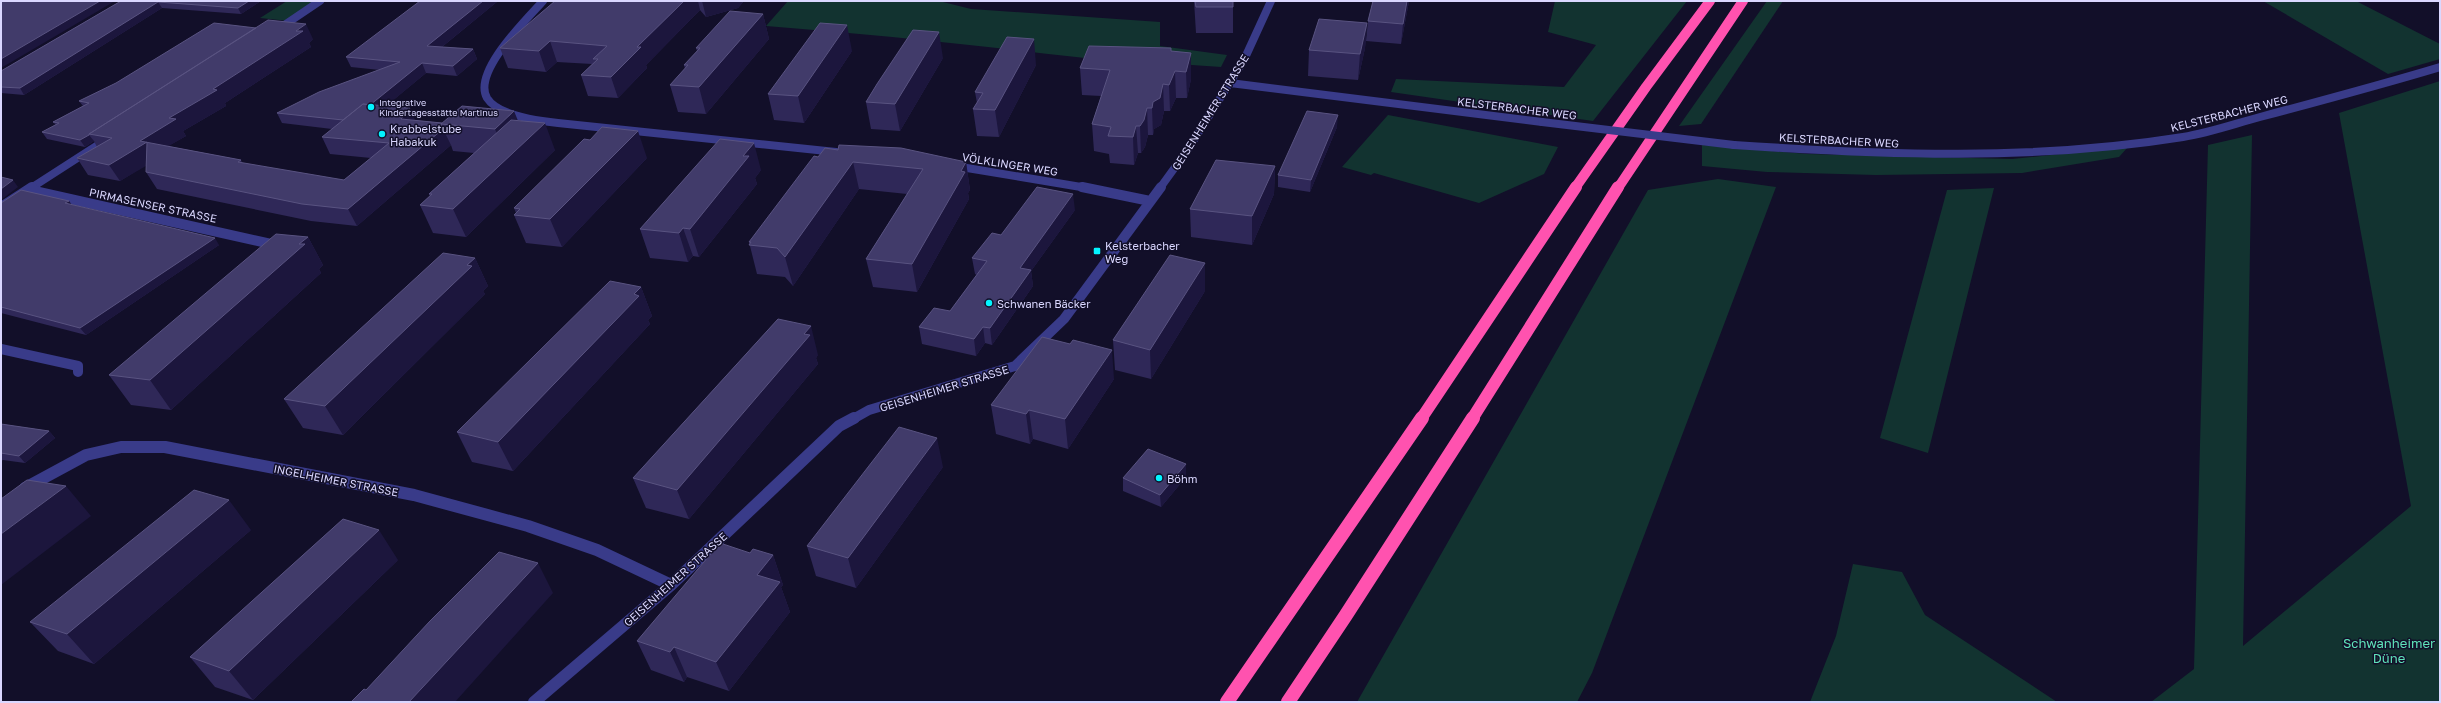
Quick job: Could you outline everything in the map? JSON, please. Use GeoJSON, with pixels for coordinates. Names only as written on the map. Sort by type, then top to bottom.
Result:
{"type":"FeatureCollection","features":[{"type":"Feature","properties":{"kind":"highway"},"geometry":{"type":"LineString","coordinates":[[1227,702],[1344,534],[1543,234],[1667,58],[1710,1]]}},
{"type":"Feature","properties":{"kind":"highway"},"geometry":{"type":"LineString","coordinates":[[1290,700],[1504,370],[1638,154],[1743,1]]}},
{"type":"Feature","properties":{"kind":"street"},"geometry":{"type":"LineString","coordinates":[[268,36],[320,1]]}},
{"type":"Feature","properties":{"kind":"street"},"geometry":{"type":"LineString","coordinates":[[543,1],[493,62],[483,83],[485,96],[490,102],[503,109],[534,119],[649,135],[848,153]]}},
{"type":"Feature","properties":{"kind":"street","name":"GEISENHEIMER STRASSE"},"geometry":{"type":"LineString","coordinates":[[534,702],[671,585],[839,426],[869,410],[1015,366],[1064,319],[1189,148],[1244,60],[1271,1]]}},
{"type":"Feature","properties":{"kind":"street","name":"KELSTERBACHER WEG"},"geometry":{"type":"LineString","coordinates":[[1230,83],[1734,145],[1822,152],[1974,154],[2115,145],[2184,137],[2440,67]]}},
{"type":"Feature","properties":{"kind":"street"},"geometry":{"type":"LineString","coordinates":[[1,207],[30,190],[113,135]]}},
{"type":"Feature","properties":{"kind":"street","name":"VÖLKLINGER WEG"},"geometry":{"type":"LineString","coordinates":[[944,165],[1083,187],[1150,201]]}},
{"type":"Feature","properties":{"kind":"street","name":"PIRMASENSER STRASSE"},"geometry":{"type":"LineString","coordinates":[[30,190],[271,244]]}},
{"type":"Feature","properties":{"kind":"street"},"geometry":{"type":"LineString","coordinates":[[1,349],[78,366],[78,372]]}},
{"type":"Feature","properties":{"kind":"street","name":"INGELHEIMER STRASSE"},"geometry":{"type":"LineString","coordinates":[[18,493],[86,455],[121,447],[165,447],[414,495],[528,526],[597,550],[671,585]]}},
{"type":"Feature","properties":{"kind":"green space"},"geometry":{"type":"Polygon","coordinates":[[[287,1],[318,1],[289,21],[260,18],[287,1]]]}},
{"type":"Feature","properties":{"kind":"green space"},"geometry":{"type":"Polygon","coordinates":[[[788,1],[939,1],[971,9],[1160,22],[1160,46],[1227,55],[1221,67],[1130,62],[883,36],[766,26],[788,1]]]}},
{"type":"Feature","properties":{"kind":"green space"},"geometry":{"type":"Polygon","coordinates":[[[1555,1],[1687,1],[1593,121],[1391,92],[1396,79],[1564,87],[1596,45],[1548,32],[1555,1]]]}},
{"type":"Feature","properties":{"kind":"green space"},"geometry":{"type":"Polygon","coordinates":[[[1767,1],[1783,1],[1701,124],[1679,126],[1767,1]]]}},
{"type":"Feature","properties":{"kind":"green space"},"geometry":{"type":"Polygon","coordinates":[[[2263,1],[2356,1],[2440,44],[2440,59],[2388,74],[2263,1]]]}},
{"type":"Feature","properties":{"kind":"green space","name":"Schwanheimer Düne"},"geometry":{"type":"Polygon","coordinates":[[[2440,81],[2440,702],[2151,702],[2194,669],[2208,145],[2252,135],[2243,646],[2411,506],[2339,113],[2440,81]]]}},
{"type":"Feature","properties":{"kind":"green space"},"geometry":{"type":"Polygon","coordinates":[[[1388,115],[1558,147],[1544,174],[1479,203],[1374,173],[1371,175],[1342,167],[1388,115]]]}},
{"type":"Feature","properties":{"kind":"green space"},"geometry":{"type":"Polygon","coordinates":[[[1702,145],[1807,154],[2012,159],[2128,147],[2119,157],[2022,173],[1876,175],[1767,172],[1702,166],[1702,145]]]}},
{"type":"Feature","properties":{"kind":"green space"},"geometry":{"type":"Polygon","coordinates":[[[1718,179],[1776,187],[1592,673],[1577,702],[1357,702],[1648,190],[1718,179]]]}},
{"type":"Feature","properties":{"kind":"green space"},"geometry":{"type":"Polygon","coordinates":[[[1994,188],[1928,453],[1880,438],[1947,190],[1994,188]]]}},
{"type":"Feature","properties":{"kind":"green space"},"geometry":{"type":"Polygon","coordinates":[[[1853,564],[1902,572],[1925,615],[2057,702],[1810,702],[1836,636],[1853,564]]]}},
{"type":"Feature","properties":{"kind":"building"},"geometry":{"type":"Polygon","coordinates":[[[1,1],[100,1],[1,59],[1,1]]]}},
{"type":"Feature","properties":{"kind":"building"},"geometry":{"type":"Polygon","coordinates":[[[121,1],[249,1],[238,8],[158,2],[20,88],[1,87],[1,71],[121,1]]]}},
{"type":"Feature","properties":{"kind":"building"},"geometry":{"type":"Polygon","coordinates":[[[420,1],[483,1],[427,46],[473,49],[453,66],[422,63],[370,105],[363,104],[343,120],[277,113],[319,92],[400,62],[346,57],[420,1]]]}},
{"type":"Feature","properties":{"kind":"building"},"geometry":{"type":"Polygon","coordinates":[[[555,1],[684,1],[637,47],[641,47],[611,77],[581,75],[598,59],[593,59],[607,46],[550,41],[539,51],[500,48],[555,1]]]}},
{"type":"Feature","properties":{"kind":"building"},"geometry":{"type":"Polygon","coordinates":[[[1195,1],[1233,1],[1233,7],[1196,7],[1195,1]]]}},
{"type":"Feature","properties":{"kind":"building"},"geometry":{"type":"Polygon","coordinates":[[[1373,1],[1407,1],[1403,24],[1368,21],[1373,1]]]}},
{"type":"Feature","properties":{"kind":"building"},"geometry":{"type":"Polygon","coordinates":[[[730,11],[763,14],[699,87],[670,85],[688,65],[684,65],[700,48],[696,48],[730,11]]]}},
{"type":"Feature","properties":{"kind":"building"},"geometry":{"type":"Polygon","coordinates":[[[1319,19],[1367,23],[1360,54],[1309,50],[1319,19]]]}},
{"type":"Feature","properties":{"kind":"building"},"geometry":{"type":"Polygon","coordinates":[[[268,20],[306,24],[296,31],[303,31],[213,89],[217,90],[169,118],[176,119],[140,141],[147,142],[109,165],[77,158],[112,138],[89,134],[268,20]]]}},
{"type":"Feature","properties":{"kind":"building"},"geometry":{"type":"Polygon","coordinates":[[[214,23],[256,28],[80,140],[42,132],[59,123],[53,122],[89,103],[79,101],[116,83],[214,23]]]}},
{"type":"Feature","properties":{"kind":"building"},"geometry":{"type":"Polygon","coordinates":[[[820,23],[847,25],[798,96],[768,94],[820,23]]]}},
{"type":"Feature","properties":{"kind":"building"},"geometry":{"type":"Polygon","coordinates":[[[913,30],[939,32],[895,104],[866,102],[877,84],[913,30]]]}},
{"type":"Feature","properties":{"kind":"building"},"geometry":{"type":"Polygon","coordinates":[[[1007,37],[1034,39],[995,110],[973,109],[983,93],[975,92],[1007,37]]]}},
{"type":"Feature","properties":{"kind":"building"},"geometry":{"type":"Polygon","coordinates":[[[1089,46],[1171,48],[1171,51],[1191,53],[1186,72],[1175,71],[1169,85],[1163,84],[1160,98],[1153,102],[1152,108],[1147,108],[1144,120],[1140,126],[1136,126],[1133,137],[1108,136],[1111,127],[1092,124],[1110,70],[1080,68],[1089,46]]]}},
{"type":"Feature","properties":{"kind":"building"},"geometry":{"type":"Polygon","coordinates":[[[363,104],[410,108],[401,119],[442,123],[443,129],[348,209],[302,204],[146,172],[147,142],[241,160],[238,162],[344,180],[389,143],[322,137],[363,104]]]}},
{"type":"Feature","properties":{"kind":"building"},"geometry":{"type":"Polygon","coordinates":[[[462,106],[514,111],[495,129],[441,124],[462,106]]]}},
{"type":"Feature","properties":{"kind":"building"},"geometry":{"type":"Polygon","coordinates":[[[1307,111],[1338,115],[1311,180],[1278,175],[1307,111]]]}},
{"type":"Feature","properties":{"kind":"building"},"geometry":{"type":"Polygon","coordinates":[[[511,120],[545,123],[453,209],[420,205],[432,194],[429,194],[511,120]]]}},
{"type":"Feature","properties":{"kind":"building"},"geometry":{"type":"Polygon","coordinates":[[[602,127],[638,131],[550,219],[514,215],[520,209],[514,208],[584,139],[590,140],[602,127]]]}},
{"type":"Feature","properties":{"kind":"building"},"geometry":{"type":"Polygon","coordinates":[[[720,139],[754,143],[743,156],[749,156],[690,229],[683,228],[679,233],[640,229],[720,139]]]}},
{"type":"Feature","properties":{"kind":"building"},"geometry":{"type":"Polygon","coordinates":[[[839,145],[901,148],[966,162],[961,171],[965,172],[912,264],[866,259],[923,169],[853,162],[785,257],[777,248],[749,245],[751,242],[749,242],[814,156],[818,157],[825,148],[838,150],[839,145]]]}},
{"type":"Feature","properties":{"kind":"building"},"geometry":{"type":"Polygon","coordinates":[[[1216,160],[1275,166],[1252,216],[1190,209],[1216,160]]]}},
{"type":"Feature","properties":{"kind":"building"},"geometry":{"type":"Polygon","coordinates":[[[1,177],[13,180],[1,189],[1,177]]]}},
{"type":"Feature","properties":{"kind":"building"},"geometry":{"type":"Polygon","coordinates":[[[1037,187],[1073,194],[1020,268],[1031,270],[990,328],[983,327],[974,339],[919,327],[934,308],[950,311],[987,261],[972,258],[992,233],[1001,235],[1037,187]]]}},
{"type":"Feature","properties":{"kind":"building"},"geometry":{"type":"Polygon","coordinates":[[[21,190],[69,201],[65,203],[215,238],[80,328],[1,307],[1,203],[21,190]]]}},
{"type":"Feature","properties":{"kind":"building"},"geometry":{"type":"Polygon","coordinates":[[[276,234],[308,237],[299,244],[305,244],[150,380],[109,375],[276,234]]]}},
{"type":"Feature","properties":{"kind":"building"},"geometry":{"type":"Polygon","coordinates":[[[443,253],[475,258],[467,265],[472,266],[325,406],[284,399],[443,253]]]}},
{"type":"Feature","properties":{"kind":"building"},"geometry":{"type":"Polygon","coordinates":[[[1170,255],[1205,263],[1150,350],[1113,340],[1170,255]]]}},
{"type":"Feature","properties":{"kind":"building"},"geometry":{"type":"Polygon","coordinates":[[[610,281],[641,287],[634,294],[639,296],[498,442],[457,432],[610,281]]]}},
{"type":"Feature","properties":{"kind":"building"},"geometry":{"type":"Polygon","coordinates":[[[778,319],[811,326],[804,334],[810,335],[677,490],[633,478],[778,319]]]}},
{"type":"Feature","properties":{"kind":"building"},"geometry":{"type":"Polygon","coordinates":[[[1042,337],[1070,344],[1073,340],[1112,350],[1065,419],[1029,410],[1026,414],[991,405],[1042,337]]]}},
{"type":"Feature","properties":{"kind":"building"},"geometry":{"type":"Polygon","coordinates":[[[1,424],[49,431],[19,456],[1,453],[1,424]]]}},
{"type":"Feature","properties":{"kind":"building"},"geometry":{"type":"Polygon","coordinates":[[[899,427],[937,438],[848,558],[807,546],[899,427]]]}},
{"type":"Feature","properties":{"kind":"building"},"geometry":{"type":"Polygon","coordinates":[[[1148,449],[1186,464],[1160,495],[1123,478],[1148,449]]]}},
{"type":"Feature","properties":{"kind":"building"},"geometry":{"type":"Polygon","coordinates":[[[27,480],[66,486],[1,534],[1,499],[27,480]]]}},
{"type":"Feature","properties":{"kind":"building"},"geometry":{"type":"Polygon","coordinates":[[[194,490],[229,500],[67,634],[30,622],[194,490]]]}},
{"type":"Feature","properties":{"kind":"building"},"geometry":{"type":"Polygon","coordinates":[[[343,519],[379,530],[229,671],[190,657],[343,519]]]}},
{"type":"Feature","properties":{"kind":"building"},"geometry":{"type":"Polygon","coordinates":[[[720,543],[750,553],[753,549],[773,555],[757,575],[780,582],[716,662],[674,647],[670,652],[637,641],[720,543]]]}},
{"type":"Feature","properties":{"kind":"building"},"geometry":{"type":"Polygon","coordinates":[[[499,552],[538,563],[409,702],[351,702],[364,689],[366,690],[430,621],[499,552]]]}},
{"type":"Feature","properties":{"kind":"place","name":"Integrative Kindertagesstätte Martinus"},"geometry":{"type":"Point","coordinates":[371,107]}},
{"type":"Feature","properties":{"kind":"place","name":"Krabbelstube Habakuk"},"geometry":{"type":"Point","coordinates":[382,134]}},
{"type":"Feature","properties":{"kind":"place","name":"Kelsterbacher Weg"},"geometry":{"type":"Point","coordinates":[1097,251]}},
{"type":"Feature","properties":{"kind":"place","name":"Schwanen Bäcker"},"geometry":{"type":"Point","coordinates":[989,303]}},
{"type":"Feature","properties":{"kind":"place","name":"Böhm"},"geometry":{"type":"Point","coordinates":[1159,478]}}]}
